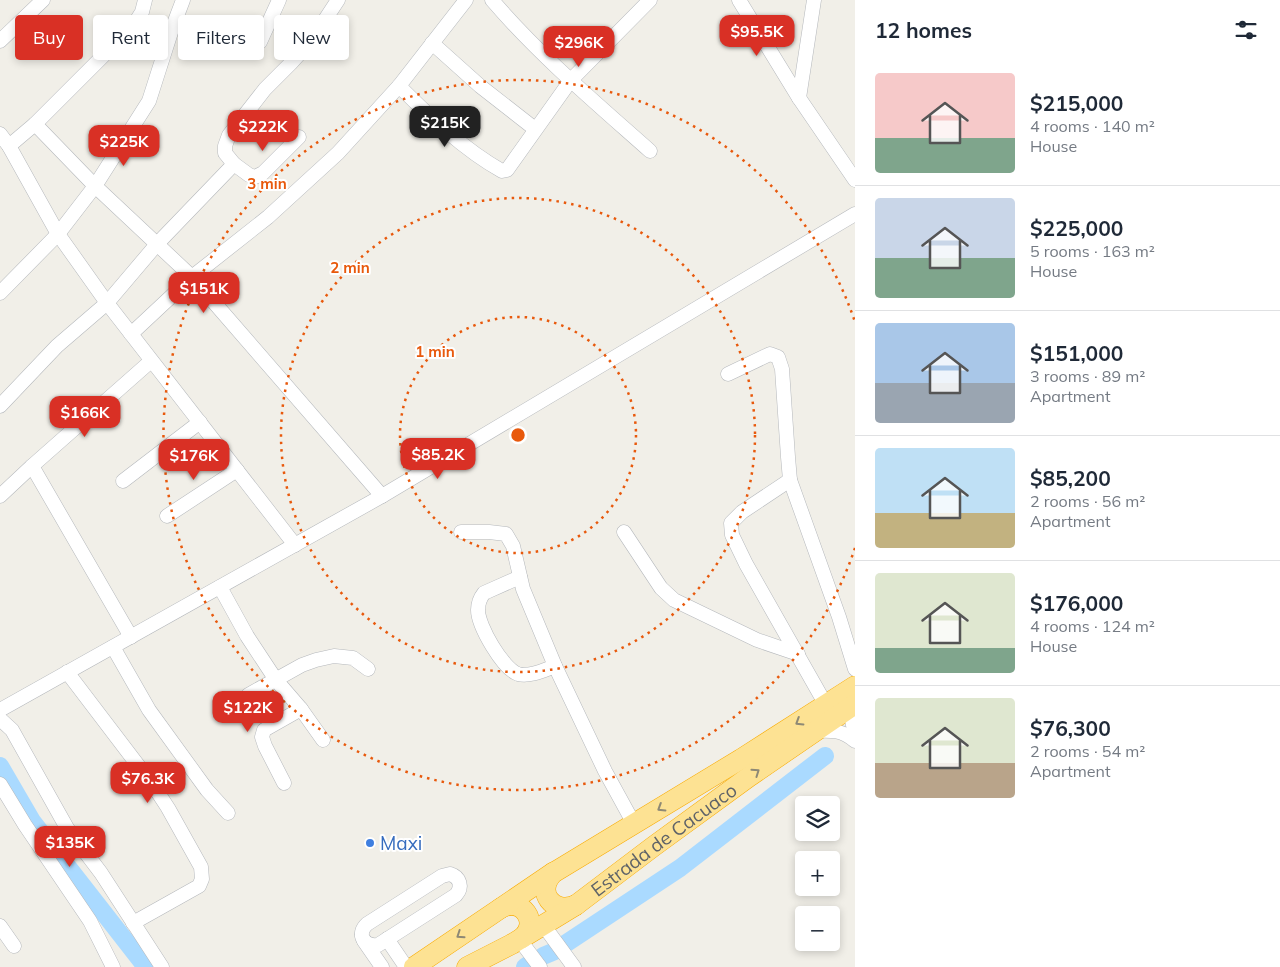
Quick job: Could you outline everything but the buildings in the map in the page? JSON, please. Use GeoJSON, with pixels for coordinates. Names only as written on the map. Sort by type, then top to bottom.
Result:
{"type":"FeatureCollection","features":[{"type":"Feature","properties":{"kind":"highway"},"geometry":{"type":"LineString","coordinates":[[414,967],[556,871],[855,686]]}},
{"type":"Feature","properties":{"kind":"highway","name":"Estrada de Cacuaco"},"geometry":{"type":"LineString","coordinates":[[467,967],[530,953],[544,926],[576,905],[654,846],[814,731],[855,704]]}},
{"type":"Feature","properties":{"kind":"highway"},"geometry":{"type":"LineString","coordinates":[[556,871],[548,878],[546,884],[546,891],[550,900],[560,908],[576,905]]}},
{"type":"Feature","properties":{"kind":"highway"},"geometry":{"type":"LineString","coordinates":[[501,908],[506,905],[512,905],[518,906],[525,911],[528,916],[529,925],[526,933],[530,953]]}},
{"type":"Feature","properties":{"kind":"street"},"geometry":{"type":"LineString","coordinates":[[0,41],[44,0]]}},
{"type":"Feature","properties":{"kind":"street"},"geometry":{"type":"LineString","coordinates":[[9,146],[35,124],[133,26],[142,12],[145,0]]}},
{"type":"Feature","properties":{"kind":"street"},"geometry":{"type":"LineString","coordinates":[[0,294],[58,234],[95,186],[149,101],[183,0]]}},
{"type":"Feature","properties":{"kind":"street"},"geometry":{"type":"LineString","coordinates":[[264,33],[279,0]]}},
{"type":"Feature","properties":{"kind":"street"},"geometry":{"type":"LineString","coordinates":[[300,137],[263,173],[255,177],[234,164],[226,153],[225,146],[229,135],[265,89],[311,41],[338,0]]}},
{"type":"Feature","properties":{"kind":"street"},"geometry":{"type":"LineString","coordinates":[[131,334],[192,277],[268,217],[338,153],[399,86],[466,0]]}},
{"type":"Feature","properties":{"kind":"street"},"geometry":{"type":"LineString","coordinates":[[492,0],[509,21],[650,151]]}},
{"type":"Feature","properties":{"kind":"street"},"geometry":{"type":"LineString","coordinates":[[399,86],[435,122],[475,154],[502,171],[506,170],[571,80],[650,0]]}},
{"type":"Feature","properties":{"kind":"street"},"geometry":{"type":"LineString","coordinates":[[739,0],[799,98],[855,180]]}},
{"type":"Feature","properties":{"kind":"street"},"geometry":{"type":"LineString","coordinates":[[799,98],[814,0]]}},
{"type":"Feature","properties":{"kind":"street"},"geometry":{"type":"LineString","coordinates":[[432,43],[480,86],[535,129]]}},
{"type":"Feature","properties":{"kind":"street"},"geometry":{"type":"LineString","coordinates":[[35,124],[95,186],[192,277],[382,496]]}},
{"type":"Feature","properties":{"kind":"street"},"geometry":{"type":"LineString","coordinates":[[0,134],[9,146],[58,234],[107,303],[295,545]]}},
{"type":"Feature","properties":{"kind":"street"},"geometry":{"type":"LineString","coordinates":[[0,406],[57,346],[107,303],[157,244],[234,164]]}},
{"type":"Feature","properties":{"kind":"street"},"geometry":{"type":"LineString","coordinates":[[0,710],[382,496],[855,214]]}},
{"type":"Feature","properties":{"kind":"street"},"geometry":{"type":"LineString","coordinates":[[728,374],[770,354],[778,357],[782,369],[790,480],[855,669]]}},
{"type":"Feature","properties":{"kind":"street"},"geometry":{"type":"LineString","coordinates":[[0,496],[151,360]]}},
{"type":"Feature","properties":{"kind":"street"},"geometry":{"type":"LineString","coordinates":[[123,481],[200,422]]}},
{"type":"Feature","properties":{"kind":"street"},"geometry":{"type":"LineString","coordinates":[[32,466],[131,637]]}},
{"type":"Feature","properties":{"kind":"street"},"geometry":{"type":"LineString","coordinates":[[166,516],[237,470]]}},
{"type":"Feature","properties":{"kind":"street"},"geometry":{"type":"LineString","coordinates":[[790,480],[742,512],[731,523],[732,536],[826,705]]}},
{"type":"Feature","properties":{"kind":"street"},"geometry":{"type":"LineString","coordinates":[[461,532],[506,534],[513,546],[524,589],[555,666],[605,771],[634,824]]}},
{"type":"Feature","properties":{"kind":"street"},"geometry":{"type":"LineString","coordinates":[[624,532],[661,588],[674,600],[757,640],[798,654]]}},
{"type":"Feature","properties":{"kind":"street"},"geometry":{"type":"LineString","coordinates":[[520,576],[484,593],[478,603],[478,617],[489,641],[507,667],[518,674],[531,674],[555,666]]}},
{"type":"Feature","properties":{"kind":"street"},"geometry":{"type":"LineString","coordinates":[[220,587],[247,636],[276,680],[301,708],[323,740]]}},
{"type":"Feature","properties":{"kind":"street"},"geometry":{"type":"LineString","coordinates":[[113,647],[149,710],[207,790],[228,813]]}},
{"type":"Feature","properties":{"kind":"street"},"geometry":{"type":"LineString","coordinates":[[248,695],[302,665],[334,656],[353,658],[368,669]]}},
{"type":"Feature","properties":{"kind":"street"},"geometry":{"type":"LineString","coordinates":[[67,672],[163,800],[201,867],[202,879],[199,886],[133,923]]}},
{"type":"Feature","properties":{"kind":"street"},"geometry":{"type":"LineString","coordinates":[[284,782],[262,737],[264,730],[301,708]]}},
{"type":"Feature","properties":{"kind":"street"},"geometry":{"type":"LineString","coordinates":[[855,710],[852,720],[855,735]]}},
{"type":"Feature","properties":{"kind":"street"},"geometry":{"type":"LineString","coordinates":[[0,720],[12,730],[67,828],[101,873],[162,967]]}},
{"type":"Feature","properties":{"kind":"street"},"geometry":{"type":"LineString","coordinates":[[814,731],[828,730],[840,732],[848,735],[855,742]]}},
{"type":"Feature","properties":{"kind":"street"},"geometry":{"type":"LineString","coordinates":[[0,784],[25,825],[90,921],[112,967]]}},
{"type":"Feature","properties":{"kind":"street"},"geometry":{"type":"LineString","coordinates":[[364,941],[374,945],[387,939],[456,895],[460,888],[458,879],[450,874],[442,876],[363,928],[362,937],[364,941],[382,967]]}},
{"type":"Feature","properties":{"kind":"street"},"geometry":{"type":"LineString","coordinates":[[0,926],[14,946]]}},
{"type":"Feature","properties":{"kind":"street"},"geometry":{"type":"LineString","coordinates":[[544,926],[574,967]]}},
{"type":"Feature","properties":{"kind":"street"},"geometry":{"type":"LineString","coordinates":[[387,939],[406,967]]}},
{"type":"Feature","properties":{"kind":"waterway"},"geometry":{"type":"LineString","coordinates":[[565,944],[680,868],[825,756]]}},
{"type":"Feature","properties":{"kind":"waterway"},"geometry":{"type":"LineString","coordinates":[[0,766],[32,821],[146,967]]}},
{"type":"Feature","properties":{"kind":"waterway"},"geometry":{"type":"LineString","coordinates":[[543,956],[555,951]]}},
{"type":"Feature","properties":{"kind":"place","name":"Maxi"},"geometry":{"type":"Point","coordinates":[370,843]}}]}
